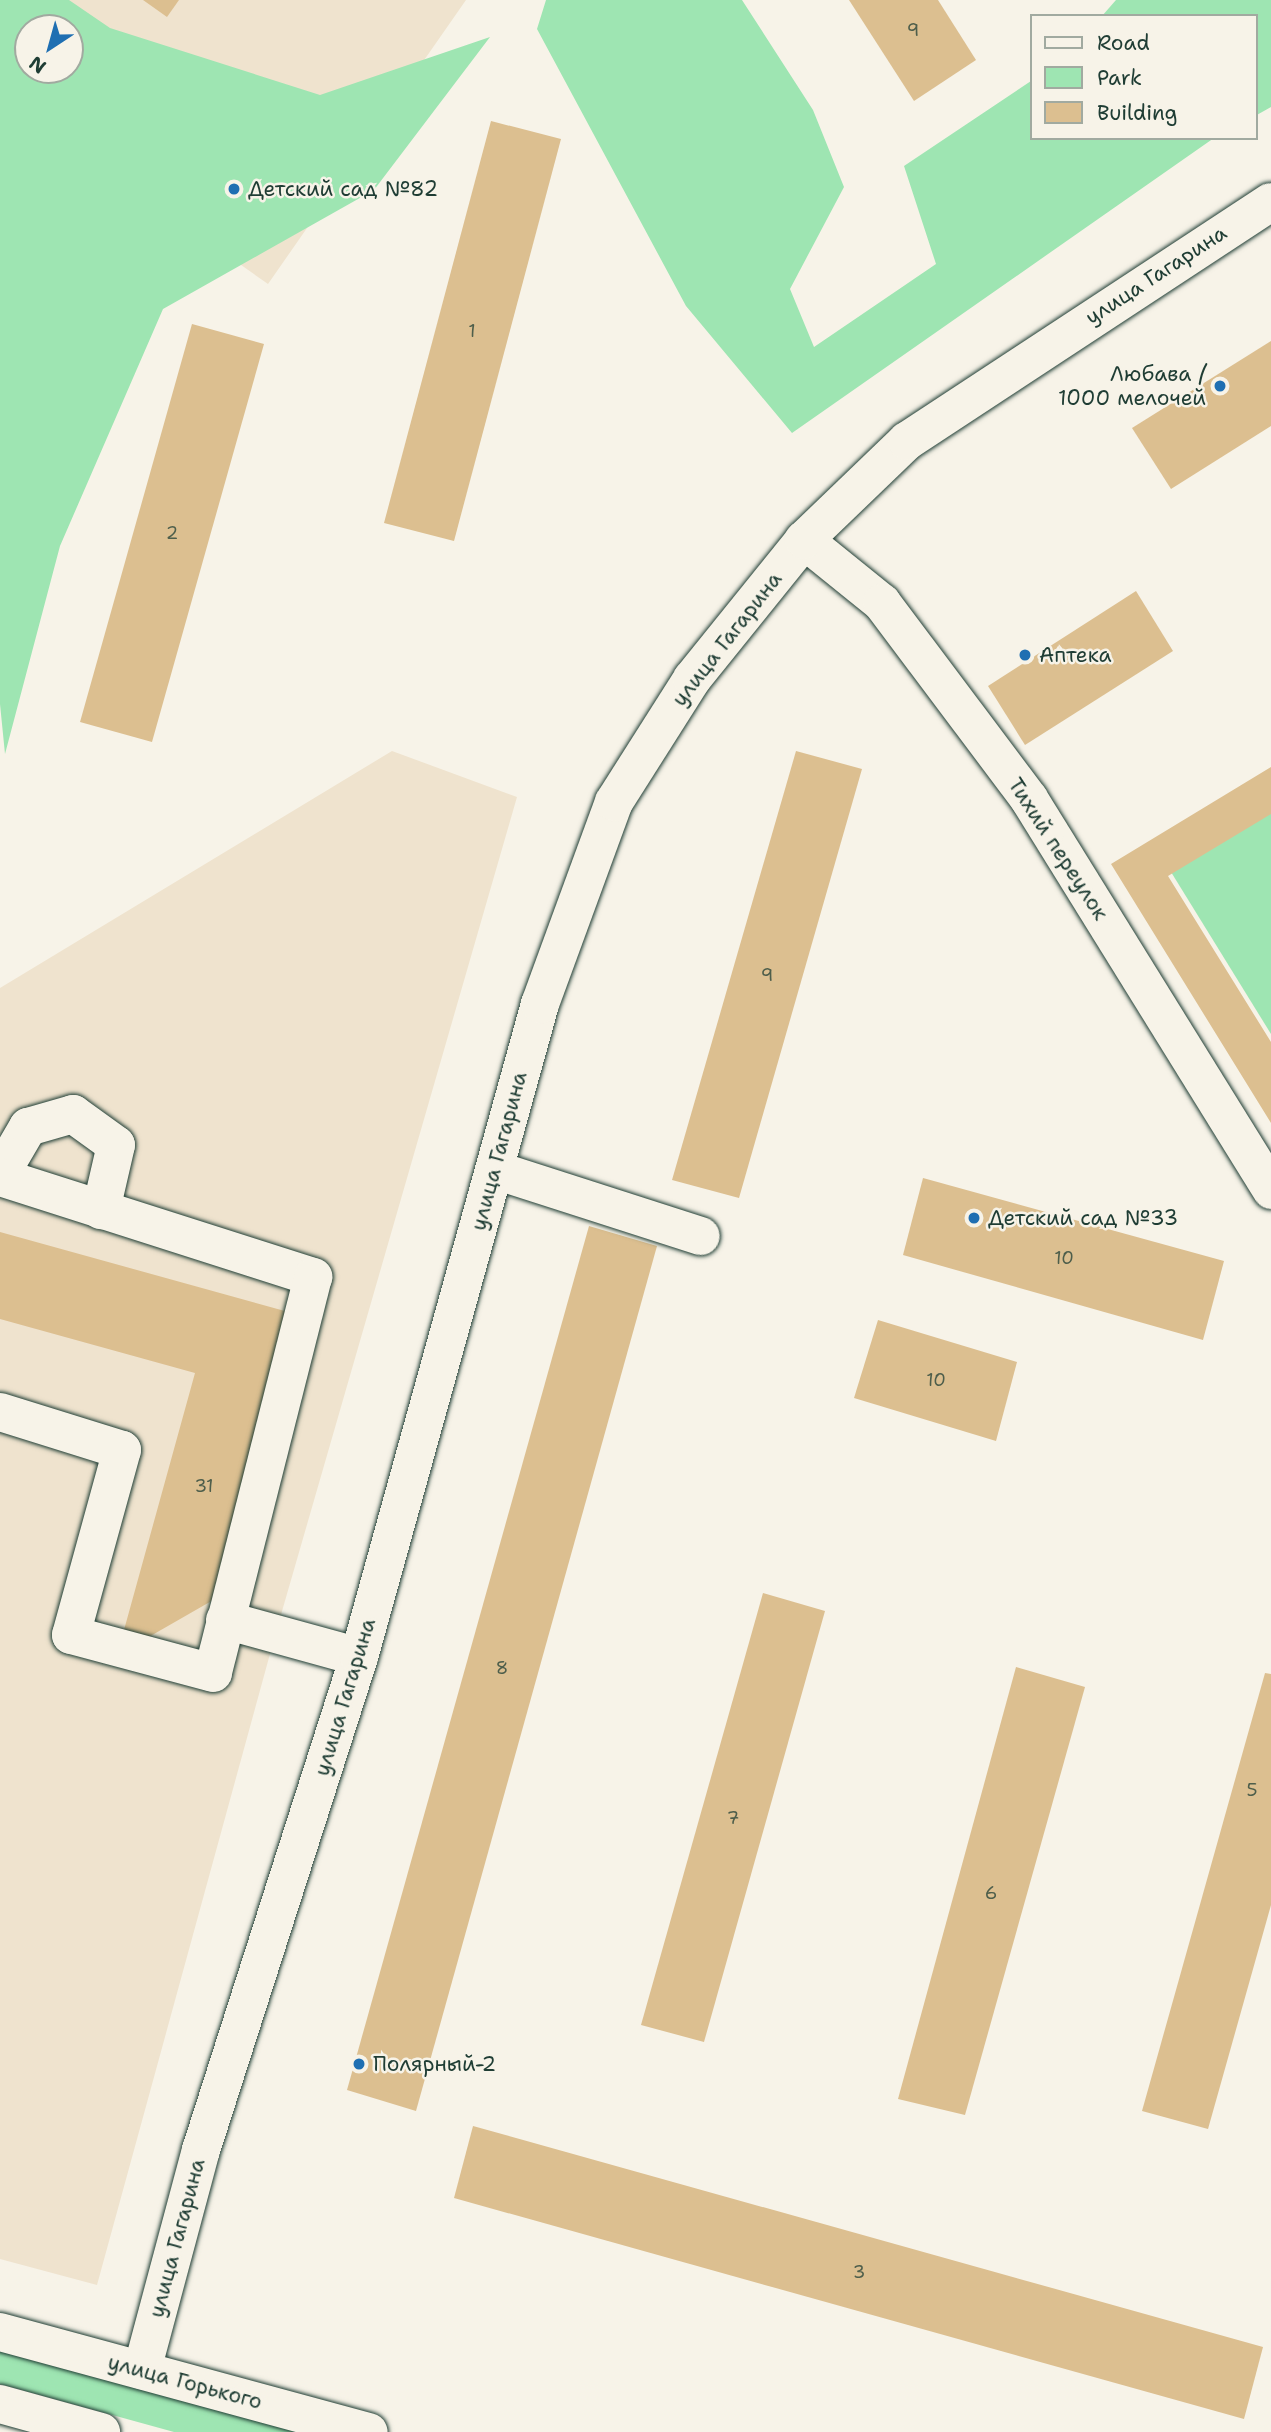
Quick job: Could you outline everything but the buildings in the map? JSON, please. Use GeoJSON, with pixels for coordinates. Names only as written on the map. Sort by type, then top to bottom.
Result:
{"type":"FeatureCollection","features":[{"type":"Feature","properties":{"kind":"street","name":"улица Гагарина"},"geometry":{"type":"LineString","coordinates":[[142,2370],[201,2150],[359,1657],[540,1004],[614,803],[692,679],[804,540],[907,440],[1271,202]]}},
{"type":"Feature","properties":{"kind":"street","name":"Тихий переулок"},"geometry":{"type":"LineString","coordinates":[[804,540],[882,603],[1029,799],[1271,1190]]}},
{"type":"Feature","properties":{"kind":"street"},"geometry":{"type":"LineString","coordinates":[[0,1412],[122,1450],[71,1635],[213,1673],[313,1277],[101,1210],[0,1176],[28,1127],[73,1114],[116,1146],[101,1210]]}},
{"type":"Feature","properties":{"kind":"street"},"geometry":{"type":"LineString","coordinates":[[495,1170],[701,1236]]}},
{"type":"Feature","properties":{"kind":"street"},"geometry":{"type":"LineString","coordinates":[[225,1620],[359,1657]]}},
{"type":"Feature","properties":{"kind":"street","name":"улица Горького"},"geometry":{"type":"LineString","coordinates":[[0,2332],[369,2432]]}},
{"type":"Feature","properties":{"kind":"street"},"geometry":{"type":"LineString","coordinates":[[0,2404],[101,2432]]}},
{"type":"Feature","properties":{"kind":"shaded area","name":"Детский сад №82"},"geometry":{"type":"Polygon","coordinates":[[[0,0],[466,0],[268,284],[0,95],[0,0]]]}},
{"type":"Feature","properties":{"kind":"shaded area"},"geometry":{"type":"Polygon","coordinates":[[[392,751],[517,797],[276,1632],[97,2285],[0,2259],[0,988],[392,751]]]}},
{"type":"Feature","properties":{"kind":"green space"},"geometry":{"type":"Polygon","coordinates":[[[0,0],[69,0],[110,28],[320,95],[490,37],[374,190],[163,309],[60,546],[5,754],[0,704],[0,0]]]}},
{"type":"Feature","properties":{"kind":"green space"},"geometry":{"type":"Polygon","coordinates":[[[546,0],[742,0],[813,110],[844,187],[790,289],[814,347],[936,264],[904,166],[1030,82],[1030,140],[1211,140],[792,433],[686,306],[537,29],[546,0]]]}},
{"type":"Feature","properties":{"kind":"green space"},"geometry":{"type":"Polygon","coordinates":[[[1116,0],[1271,0],[1271,107],[1257,115],[1257,14],[1104,14],[1116,0]]]}},
{"type":"Feature","properties":{"kind":"green space"},"geometry":{"type":"Polygon","coordinates":[[[1271,812],[1271,1034],[1171,872],[1271,812]]]}},
{"type":"Feature","properties":{"kind":"green space"},"geometry":{"type":"Polygon","coordinates":[[[0,2350],[299,2432],[174,2432],[0,2384],[0,2350]]]}},
{"type":"Feature","properties":{"kind":"place","name":"Детский сад №82"},"geometry":{"type":"Point","coordinates":[234,189]}},
{"type":"Feature","properties":{"kind":"place","name":"Любава / 1000 мелочей"},"geometry":{"type":"Point","coordinates":[1220,386]}},
{"type":"Feature","properties":{"kind":"place","name":"Аптека"},"geometry":{"type":"Point","coordinates":[1025,655]}},
{"type":"Feature","properties":{"kind":"place","name":"Детский сад №33"},"geometry":{"type":"Point","coordinates":[974,1218]}},
{"type":"Feature","properties":{"kind":"place","name":"Полярный-2"},"geometry":{"type":"Point","coordinates":[359,2064]}}]}
